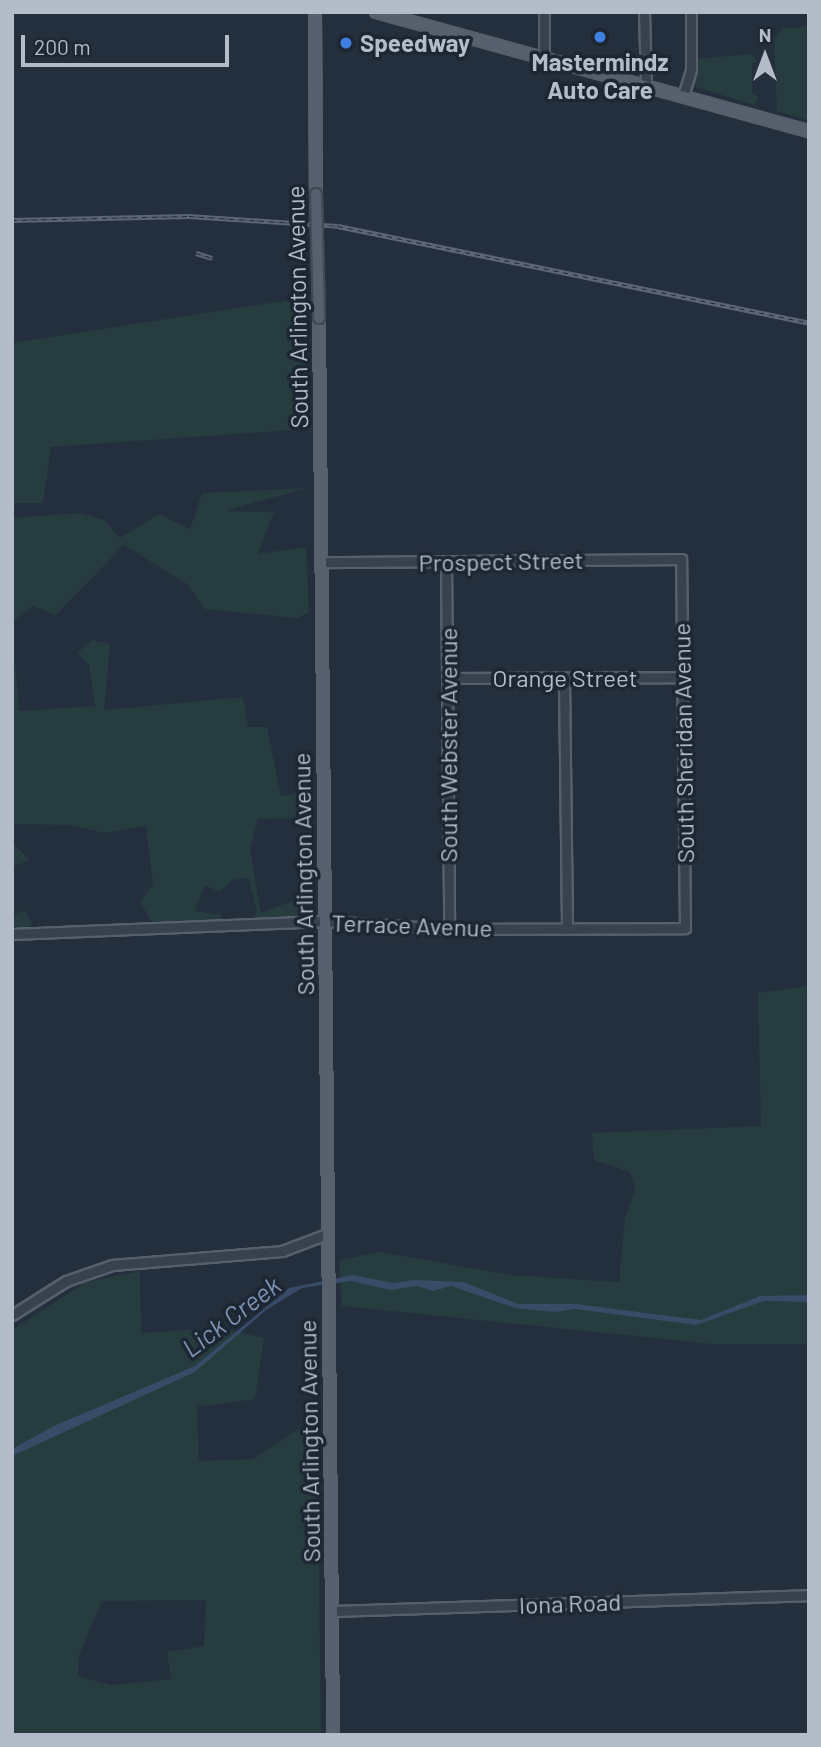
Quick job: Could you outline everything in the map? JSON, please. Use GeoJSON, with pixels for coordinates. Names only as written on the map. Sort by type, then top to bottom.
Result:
{"type":"FeatureCollection","features":[{"type":"Feature","properties":{"kind":"main road","name":"South Arlington Avenue"},"geometry":{"type":"LineString","coordinates":[[315,12],[333,1735]]}},
{"type":"Feature","properties":{"kind":"main road"},"geometry":{"type":"LineString","coordinates":[[376,12],[416,18],[544,58],[809,131]]}},
{"type":"Feature","properties":{"kind":"street"},"geometry":{"type":"LineString","coordinates":[[544,12],[544,58]]}},
{"type":"Feature","properties":{"kind":"street"},"geometry":{"type":"LineString","coordinates":[[644,12],[646,85]]}},
{"type":"Feature","properties":{"kind":"street"},"geometry":{"type":"LineString","coordinates":[[683,96],[691,69],[691,12]]}},
{"type":"Feature","properties":{"kind":"street","name":"Prospect Street"},"geometry":{"type":"LineString","coordinates":[[321,562],[681,559]]}},
{"type":"Feature","properties":{"kind":"street","name":"South Sheridan Avenue"},"geometry":{"type":"LineString","coordinates":[[681,559],[685,928]]}},
{"type":"Feature","properties":{"kind":"street","name":"South Webster Avenue"},"geometry":{"type":"LineString","coordinates":[[446,561],[449,929]]}},
{"type":"Feature","properties":{"kind":"street","name":"Orange Street"},"geometry":{"type":"LineString","coordinates":[[447,678],[683,677]]}},
{"type":"Feature","properties":{"kind":"street"},"geometry":{"type":"LineString","coordinates":[[564,678],[567,929]]}},
{"type":"Feature","properties":{"kind":"street","name":"Terrace Avenue"},"geometry":{"type":"LineString","coordinates":[[12,934],[325,921],[449,929],[685,928]]}},
{"type":"Feature","properties":{"kind":"street"},"geometry":{"type":"LineString","coordinates":[[12,1315],[66,1281],[113,1265],[282,1251],[327,1234]]}},
{"type":"Feature","properties":{"kind":"street","name":"Iona Road"},"geometry":{"type":"LineString","coordinates":[[331,1611],[809,1595]]}},
{"type":"Feature","properties":{"kind":"green space"},"geometry":{"type":"Polygon","coordinates":[[[809,27],[809,121],[777,111],[774,39],[783,28],[809,27]]]}},
{"type":"Feature","properties":{"kind":"green space"},"geometry":{"type":"Polygon","coordinates":[[[752,54],[757,61],[752,63],[752,93],[759,98],[754,105],[690,85],[694,59],[752,54]]]}},
{"type":"Feature","properties":{"kind":"green space"},"geometry":{"type":"Polygon","coordinates":[[[308,297],[307,429],[51,447],[43,503],[12,503],[12,343],[308,297]]]}},
{"type":"Feature","properties":{"kind":"green space"},"geometry":{"type":"Polygon","coordinates":[[[307,488],[225,511],[274,512],[258,554],[306,547],[309,612],[297,618],[205,609],[187,584],[124,545],[56,615],[33,606],[12,623],[12,518],[80,513],[104,520],[120,538],[159,514],[190,529],[202,493],[307,488]]]}},
{"type":"Feature","properties":{"kind":"green space"},"geometry":{"type":"Polygon","coordinates":[[[12,624],[19,711],[95,706],[89,665],[77,653],[92,640],[110,644],[104,710],[243,697],[248,727],[267,727],[281,796],[295,794],[299,778],[308,778],[306,818],[258,819],[250,850],[261,913],[313,893],[314,917],[253,920],[257,912],[248,878],[232,880],[220,892],[205,885],[195,911],[221,915],[221,920],[152,922],[140,902],[153,884],[146,826],[105,833],[68,825],[15,824],[12,842],[12,624]]]}},
{"type":"Feature","properties":{"kind":"green space"},"geometry":{"type":"Polygon","coordinates":[[[12,843],[30,860],[12,867],[12,843]]]}},
{"type":"Feature","properties":{"kind":"green space"},"geometry":{"type":"Polygon","coordinates":[[[12,898],[14,914],[25,911],[33,924],[23,930],[12,926],[12,898]]]}},
{"type":"Feature","properties":{"kind":"green space"},"geometry":{"type":"Polygon","coordinates":[[[809,986],[809,1344],[712,1344],[342,1306],[339,1260],[380,1252],[511,1275],[619,1282],[625,1219],[635,1189],[630,1172],[594,1160],[592,1133],[761,1126],[758,993],[809,986]]]}},
{"type":"Feature","properties":{"kind":"green space"},"geometry":{"type":"Polygon","coordinates":[[[140,1271],[141,1333],[219,1328],[264,1338],[255,1399],[197,1407],[199,1461],[253,1459],[317,1417],[321,1735],[12,1735],[12,1330],[86,1282],[140,1271]],[[206,1600],[102,1601],[79,1655],[78,1676],[111,1685],[171,1679],[167,1652],[204,1646],[206,1600]]]}},
{"type":"Feature","properties":{"kind":"water","name":"Lick Creek"},"geometry":{"type":"Polygon","coordinates":[[[353,1275],[393,1283],[415,1280],[464,1282],[518,1304],[576,1304],[701,1320],[760,1296],[809,1295],[809,1302],[764,1301],[696,1325],[575,1309],[555,1312],[515,1308],[451,1286],[433,1291],[418,1286],[390,1290],[351,1281],[302,1288],[266,1310],[195,1372],[12,1456],[12,1449],[56,1425],[195,1366],[289,1288],[353,1275]]]}},
{"type":"Feature","properties":{"kind":"railway"},"geometry":{"type":"LineString","coordinates":[[12,220],[189,216],[338,226],[809,323]]}},
{"type":"Feature","properties":{"kind":"railway"},"geometry":{"type":"LineString","coordinates":[[196,253],[212,258]]}},
{"type":"Feature","properties":{"kind":"place","name":"Mastermindz Auto Care"},"geometry":{"type":"Point","coordinates":[600,37]}},
{"type":"Feature","properties":{"kind":"place","name":"Speedway"},"geometry":{"type":"Point","coordinates":[346,43]}}]}
